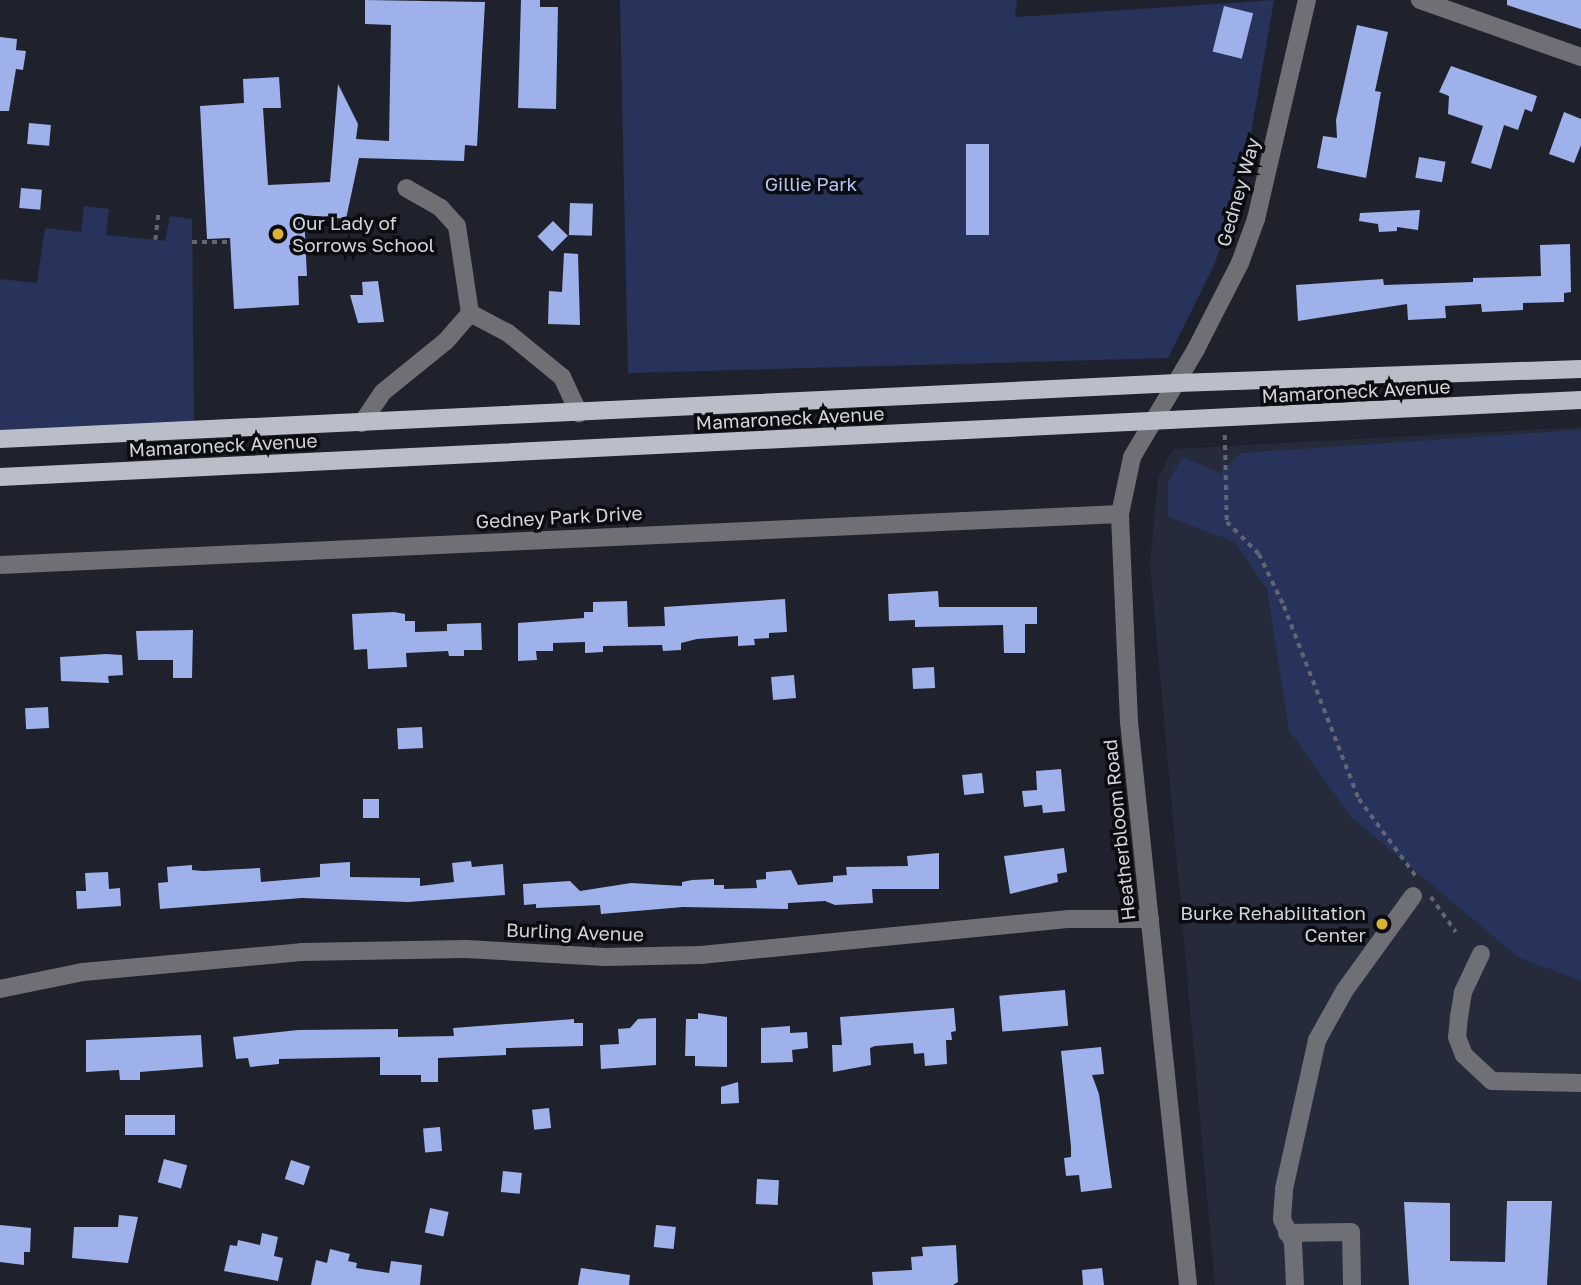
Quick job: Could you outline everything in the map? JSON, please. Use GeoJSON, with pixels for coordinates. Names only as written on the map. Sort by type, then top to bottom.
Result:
{"type":"FeatureCollection","features":[{"type":"Feature","properties":{"kind":"main road","name":"Mamaroneck Avenue"},"geometry":{"type":"LineString","coordinates":[[0,439],[1177,383],[1581,369]]}},
{"type":"Feature","properties":{"kind":"main road","name":"Mamaroneck Avenue"},"geometry":{"type":"LineString","coordinates":[[0,477],[1581,400]]}},
{"type":"Feature","properties":{"kind":"street","name":"Gedney Way"},"geometry":{"type":"LineString","coordinates":[[1177,383],[1240,263],[1256,219],[1307,0]]}},
{"type":"Feature","properties":{"kind":"street"},"geometry":{"type":"LineString","coordinates":[[1424,1],[1581,57]]}},
{"type":"Feature","properties":{"kind":"street"},"geometry":{"type":"LineString","coordinates":[[362,423],[383,392],[446,341],[470,313],[457,226],[441,208],[407,188]]}},
{"type":"Feature","properties":{"kind":"street"},"geometry":{"type":"LineString","coordinates":[[470,313],[508,333],[562,377],[579,413]]}},
{"type":"Feature","properties":{"kind":"street","name":"Heatherbloom Road"},"geometry":{"type":"LineString","coordinates":[[1177,383],[1132,457],[1119,514],[1129,722],[1188,1285]]}},
{"type":"Feature","properties":{"kind":"street","name":"Gedney Park Drive"},"geometry":{"type":"LineString","coordinates":[[0,565],[1119,514]]}},
{"type":"Feature","properties":{"kind":"street"},"geometry":{"type":"LineString","coordinates":[[1295,1285],[1293,1242],[1282,1219],[1284,1189],[1317,1040],[1345,989],[1413,896]]}},
{"type":"Feature","properties":{"kind":"street","name":"Burling Avenue"},"geometry":{"type":"LineString","coordinates":[[0,989],[83,972],[301,952],[466,949],[605,957],[701,955],[1069,919],[1150,919]]}},
{"type":"Feature","properties":{"kind":"street"},"geometry":{"type":"LineString","coordinates":[[1481,954],[1463,992],[1457,1037],[1464,1055],[1492,1081],[1581,1083]]}},
{"type":"Feature","properties":{"kind":"street"},"geometry":{"type":"LineString","coordinates":[[1287,1233],[1351,1232],[1352,1285]]}},
{"type":"Feature","properties":{"kind":"path"},"geometry":{"type":"LineString","coordinates":[[155,240],[158,215]]}},
{"type":"Feature","properties":{"kind":"path"},"geometry":{"type":"LineString","coordinates":[[192,243],[230,242]]}},
{"type":"Feature","properties":{"kind":"path"},"geometry":{"type":"LineString","coordinates":[[1225,419],[1227,522],[1259,554],[1284,606],[1359,799],[1456,932]]}},
{"type":"Feature","properties":{"kind":"shaded area","name":"Burke Rehabilitation Center"},"geometry":{"type":"Polygon","coordinates":[[[1581,427],[1581,1285],[1215,1285],[1150,564],[1158,478],[1173,449],[1581,427]]]}},
{"type":"Feature","properties":{"kind":"green space","name":"Gillie Park"},"geometry":{"type":"Polygon","coordinates":[[[620,0],[1017,0],[1015,17],[1274,0],[1241,191],[1214,265],[1168,358],[628,373],[620,0]]]}},
{"type":"Feature","properties":{"kind":"green space"},"geometry":{"type":"Polygon","coordinates":[[[84,206],[109,209],[106,235],[165,241],[170,216],[192,219],[194,431],[0,438],[0,279],[37,283],[45,228],[81,232],[84,206]]]}},
{"type":"Feature","properties":{"kind":"green space"},"geometry":{"type":"Polygon","coordinates":[[[1581,430],[1581,981],[1518,957],[1351,817],[1289,730],[1267,589],[1235,542],[1168,517],[1168,481],[1183,457],[1220,473],[1241,453],[1581,430]]]}},
{"type":"Feature","properties":{"kind":"building"},"geometry":{"type":"Polygon","coordinates":[[[365,0],[485,2],[477,146],[465,145],[464,161],[359,158],[346,219],[304,215],[307,276],[298,276],[299,305],[234,309],[230,238],[207,239],[200,106],[244,103],[243,79],[279,77],[281,108],[263,108],[268,185],[330,182],[338,84],[358,124],[356,139],[389,141],[391,25],[365,24],[365,0]]]}},
{"type":"Feature","properties":{"kind":"building"},"geometry":{"type":"Polygon","coordinates":[[[521,0],[540,0],[540,7],[558,7],[556,109],[518,108],[521,0]]]}},
{"type":"Feature","properties":{"kind":"building"},"geometry":{"type":"Polygon","coordinates":[[[1507,0],[1581,0],[1581,29],[1507,5],[1507,0]]]}},
{"type":"Feature","properties":{"kind":"building"},"geometry":{"type":"Polygon","coordinates":[[[1224,6],[1253,13],[1242,59],[1213,52],[1224,6]]]}},
{"type":"Feature","properties":{"kind":"building"},"geometry":{"type":"Polygon","coordinates":[[[1357,25],[1388,32],[1375,91],[1381,92],[1366,178],[1317,168],[1323,136],[1337,138],[1336,120],[1357,25]]]}},
{"type":"Feature","properties":{"kind":"building"},"geometry":{"type":"Polygon","coordinates":[[[0,37],[17,39],[16,50],[26,51],[23,70],[16,69],[9,111],[0,111],[0,37]]]}},
{"type":"Feature","properties":{"kind":"building"},"geometry":{"type":"Polygon","coordinates":[[[1451,66],[1537,96],[1532,112],[1525,109],[1518,130],[1504,125],[1491,169],[1471,163],[1483,126],[1448,114],[1449,96],[1439,92],[1451,66]]]}},
{"type":"Feature","properties":{"kind":"building"},"geometry":{"type":"Polygon","coordinates":[[[1564,112],[1581,119],[1581,145],[1574,163],[1549,154],[1564,112]]]}},
{"type":"Feature","properties":{"kind":"building"},"geometry":{"type":"Polygon","coordinates":[[[29,123],[51,125],[49,146],[27,144],[29,123]]]}},
{"type":"Feature","properties":{"kind":"building"},"geometry":{"type":"Polygon","coordinates":[[[966,144],[989,144],[989,235],[966,235],[966,144]]]}},
{"type":"Feature","properties":{"kind":"building"},"geometry":{"type":"Polygon","coordinates":[[[1419,157],[1446,162],[1442,182],[1415,178],[1419,157]]]}},
{"type":"Feature","properties":{"kind":"building"},"geometry":{"type":"Polygon","coordinates":[[[21,188],[42,190],[40,210],[19,208],[21,188]]]}},
{"type":"Feature","properties":{"kind":"building"},"geometry":{"type":"Polygon","coordinates":[[[570,203],[593,204],[592,236],[569,235],[570,203]]]}},
{"type":"Feature","properties":{"kind":"building"},"geometry":{"type":"Polygon","coordinates":[[[1420,210],[1418,230],[1397,227],[1397,231],[1379,232],[1378,224],[1359,221],[1360,213],[1420,210]]]}},
{"type":"Feature","properties":{"kind":"building"},"geometry":{"type":"Polygon","coordinates":[[[553,221],[568,236],[552,251],[537,237],[553,221]]]}},
{"type":"Feature","properties":{"kind":"building"},"geometry":{"type":"Polygon","coordinates":[[[1570,244],[1571,292],[1564,293],[1564,302],[1523,303],[1523,310],[1482,312],[1481,304],[1445,306],[1446,318],[1408,320],[1407,304],[1298,321],[1296,285],[1383,279],[1384,285],[1473,282],[1473,278],[1541,276],[1540,245],[1570,244]]]}},
{"type":"Feature","properties":{"kind":"building"},"geometry":{"type":"Polygon","coordinates":[[[564,253],[578,254],[580,325],[548,324],[549,291],[562,292],[564,253]]]}},
{"type":"Feature","properties":{"kind":"building"},"geometry":{"type":"Polygon","coordinates":[[[378,281],[384,322],[358,323],[350,295],[363,295],[362,282],[378,281]]]}},
{"type":"Feature","properties":{"kind":"building"},"geometry":{"type":"Polygon","coordinates":[[[938,591],[939,607],[1037,607],[1037,624],[1025,624],[1025,653],[1004,653],[1003,625],[915,627],[915,620],[889,621],[888,594],[938,591]]]}},
{"type":"Feature","properties":{"kind":"building"},"geometry":{"type":"Polygon","coordinates":[[[785,599],[787,632],[769,633],[769,638],[754,639],[755,645],[738,646],[738,636],[697,639],[681,643],[681,650],[663,651],[662,645],[603,646],[603,652],[585,653],[585,642],[553,643],[553,651],[536,651],[537,660],[518,661],[518,623],[584,618],[584,612],[593,612],[593,602],[627,601],[628,627],[665,626],[664,607],[785,599]]]}},
{"type":"Feature","properties":{"kind":"building"},"geometry":{"type":"Polygon","coordinates":[[[352,614],[405,614],[405,621],[415,621],[415,632],[447,631],[447,624],[481,623],[482,650],[464,650],[464,656],[449,656],[448,651],[406,653],[407,667],[368,669],[367,649],[354,650],[352,614]]]}},
{"type":"Feature","properties":{"kind":"building"},"geometry":{"type":"Polygon","coordinates":[[[193,630],[192,678],[173,678],[173,660],[138,660],[136,631],[193,630]]]}},
{"type":"Feature","properties":{"kind":"building"},"geometry":{"type":"Polygon","coordinates":[[[122,655],[123,675],[108,676],[109,683],[61,681],[60,657],[122,655]]]}},
{"type":"Feature","properties":{"kind":"building"},"geometry":{"type":"Polygon","coordinates":[[[934,667],[935,688],[913,689],[912,668],[934,667]]]}},
{"type":"Feature","properties":{"kind":"building"},"geometry":{"type":"Polygon","coordinates":[[[794,675],[796,698],[773,700],[771,677],[794,675]]]}},
{"type":"Feature","properties":{"kind":"building"},"geometry":{"type":"Polygon","coordinates":[[[48,707],[49,728],[26,729],[25,708],[48,707]]]}},
{"type":"Feature","properties":{"kind":"building"},"geometry":{"type":"Polygon","coordinates":[[[422,727],[423,748],[398,749],[397,728],[422,727]]]}},
{"type":"Feature","properties":{"kind":"building"},"geometry":{"type":"Polygon","coordinates":[[[1061,769],[1065,811],[1043,813],[1042,805],[1024,807],[1022,791],[1037,790],[1036,771],[1061,769]]]}},
{"type":"Feature","properties":{"kind":"building"},"geometry":{"type":"Polygon","coordinates":[[[982,773],[984,793],[964,795],[962,775],[982,773]]]}},
{"type":"Feature","properties":{"kind":"building"},"geometry":{"type":"Polygon","coordinates":[[[363,799],[379,799],[379,818],[363,818],[363,799]]]}},
{"type":"Feature","properties":{"kind":"building"},"geometry":{"type":"Polygon","coordinates":[[[1064,848],[1067,872],[1057,874],[1058,882],[1010,894],[1004,856],[1064,848]]]}},
{"type":"Feature","properties":{"kind":"building"},"geometry":{"type":"Polygon","coordinates":[[[939,853],[939,889],[872,889],[873,903],[835,905],[825,901],[788,903],[788,909],[683,907],[601,914],[600,905],[536,908],[536,904],[524,905],[523,884],[570,881],[580,891],[631,883],[682,886],[682,882],[714,879],[714,885],[724,885],[724,889],[757,888],[756,880],[766,879],[766,872],[791,870],[798,885],[833,882],[833,876],[847,875],[846,867],[908,866],[907,856],[939,853]]]}},
{"type":"Feature","properties":{"kind":"building"},"geometry":{"type":"Polygon","coordinates":[[[471,861],[472,867],[503,864],[505,895],[408,902],[302,898],[160,909],[158,883],[168,882],[167,867],[192,865],[192,870],[203,871],[260,868],[261,882],[320,877],[320,864],[350,862],[350,877],[420,878],[420,886],[454,882],[452,863],[471,861]]]}},
{"type":"Feature","properties":{"kind":"building"},"geometry":{"type":"Polygon","coordinates":[[[108,872],[109,889],[120,888],[121,906],[77,909],[76,891],[86,891],[85,873],[108,872]]]}},
{"type":"Feature","properties":{"kind":"building"},"geometry":{"type":"Polygon","coordinates":[[[1065,990],[1068,1026],[1002,1032],[999,996],[1065,990]]]}},
{"type":"Feature","properties":{"kind":"building"},"geometry":{"type":"Polygon","coordinates":[[[954,1008],[956,1031],[951,1032],[952,1040],[946,1040],[947,1064],[925,1066],[924,1053],[914,1054],[913,1043],[875,1046],[870,1048],[871,1065],[833,1072],[832,1045],[842,1045],[840,1017],[954,1008]]]}},
{"type":"Feature","properties":{"kind":"building"},"geometry":{"type":"Polygon","coordinates":[[[698,1013],[727,1017],[727,1067],[695,1066],[695,1056],[685,1056],[686,1019],[698,1019],[698,1013]]]}},
{"type":"Feature","properties":{"kind":"building"},"geometry":{"type":"Polygon","coordinates":[[[656,1018],[656,1065],[601,1069],[600,1045],[619,1044],[618,1029],[630,1028],[638,1019],[656,1018]]]}},
{"type":"Feature","properties":{"kind":"building"},"geometry":{"type":"Polygon","coordinates":[[[574,1019],[574,1023],[583,1023],[583,1046],[506,1048],[506,1055],[438,1058],[438,1082],[421,1082],[421,1075],[380,1075],[380,1057],[279,1059],[279,1064],[250,1067],[248,1058],[236,1059],[233,1037],[298,1030],[398,1029],[398,1037],[454,1036],[453,1028],[574,1019]]]}},
{"type":"Feature","properties":{"kind":"building"},"geometry":{"type":"Polygon","coordinates":[[[790,1026],[790,1033],[807,1032],[808,1048],[792,1050],[793,1062],[761,1063],[761,1028],[790,1026]]]}},
{"type":"Feature","properties":{"kind":"building"},"geometry":{"type":"Polygon","coordinates":[[[201,1035],[203,1067],[140,1072],[140,1080],[120,1080],[119,1070],[86,1072],[86,1040],[201,1035]]]}},
{"type":"Feature","properties":{"kind":"building"},"geometry":{"type":"Polygon","coordinates":[[[1101,1047],[1104,1074],[1092,1075],[1099,1094],[1112,1188],[1081,1192],[1079,1175],[1066,1176],[1064,1158],[1071,1157],[1071,1147],[1061,1051],[1101,1047]]]}},
{"type":"Feature","properties":{"kind":"building"},"geometry":{"type":"Polygon","coordinates":[[[738,1082],[739,1103],[721,1104],[721,1087],[738,1082]]]}},
{"type":"Feature","properties":{"kind":"building"},"geometry":{"type":"Polygon","coordinates":[[[549,1108],[551,1128],[534,1130],[532,1110],[549,1108]]]}},
{"type":"Feature","properties":{"kind":"building"},"geometry":{"type":"Polygon","coordinates":[[[125,1115],[175,1115],[175,1135],[125,1135],[125,1115]]]}},
{"type":"Feature","properties":{"kind":"building"},"geometry":{"type":"Polygon","coordinates":[[[440,1127],[442,1151],[425,1152],[423,1128],[440,1127]]]}},
{"type":"Feature","properties":{"kind":"building"},"geometry":{"type":"Polygon","coordinates":[[[164,1159],[187,1165],[181,1188],[158,1182],[164,1159]]]}},
{"type":"Feature","properties":{"kind":"building"},"geometry":{"type":"Polygon","coordinates":[[[291,1160],[310,1166],[304,1185],[285,1179],[291,1160]]]}},
{"type":"Feature","properties":{"kind":"building"},"geometry":{"type":"Polygon","coordinates":[[[503,1171],[522,1173],[520,1194],[501,1192],[503,1171]]]}},
{"type":"Feature","properties":{"kind":"building"},"geometry":{"type":"Polygon","coordinates":[[[757,1179],[779,1180],[778,1205],[756,1204],[757,1179]]]}},
{"type":"Feature","properties":{"kind":"building"},"geometry":{"type":"Polygon","coordinates":[[[1507,1201],[1552,1201],[1547,1285],[1409,1285],[1404,1202],[1450,1203],[1450,1261],[1505,1262],[1507,1201]]]}},
{"type":"Feature","properties":{"kind":"building"},"geometry":{"type":"Polygon","coordinates":[[[430,1208],[449,1212],[443,1236],[425,1232],[430,1208]]]}},
{"type":"Feature","properties":{"kind":"building"},"geometry":{"type":"Polygon","coordinates":[[[119,1215],[138,1217],[128,1263],[72,1258],[74,1227],[118,1227],[119,1215]]]}},
{"type":"Feature","properties":{"kind":"building"},"geometry":{"type":"Polygon","coordinates":[[[0,1225],[31,1228],[30,1252],[24,1252],[24,1265],[0,1262],[0,1225]]]}},
{"type":"Feature","properties":{"kind":"building"},"geometry":{"type":"Polygon","coordinates":[[[656,1225],[676,1227],[674,1249],[654,1247],[656,1225]]]}},
{"type":"Feature","properties":{"kind":"building"},"geometry":{"type":"Polygon","coordinates":[[[262,1233],[278,1237],[274,1256],[283,1258],[278,1281],[224,1271],[230,1245],[237,1246],[238,1240],[260,1245],[262,1233]]]}},
{"type":"Feature","properties":{"kind":"building"},"geometry":{"type":"Polygon","coordinates":[[[956,1245],[958,1282],[953,1285],[873,1285],[872,1272],[912,1270],[911,1257],[923,1256],[922,1247],[956,1245]]]}},
{"type":"Feature","properties":{"kind":"building"},"geometry":{"type":"Polygon","coordinates":[[[330,1249],[350,1254],[348,1261],[357,1263],[356,1268],[389,1273],[391,1261],[422,1265],[420,1285],[311,1285],[316,1260],[327,1263],[330,1249]]]}},
{"type":"Feature","properties":{"kind":"building"},"geometry":{"type":"Polygon","coordinates":[[[581,1268],[630,1275],[629,1285],[578,1285],[581,1268]]]}},
{"type":"Feature","properties":{"kind":"building"},"geometry":{"type":"Polygon","coordinates":[[[1102,1268],[1104,1285],[1083,1285],[1082,1270],[1102,1268]]]}},
{"type":"Feature","properties":{"kind":"place","name":"Our Lady of Sorrows School"},"geometry":{"type":"Point","coordinates":[278,234]}},
{"type":"Feature","properties":{"kind":"place","name":"Burke Rehabilitation Center"},"geometry":{"type":"Point","coordinates":[1382,924]}}]}
